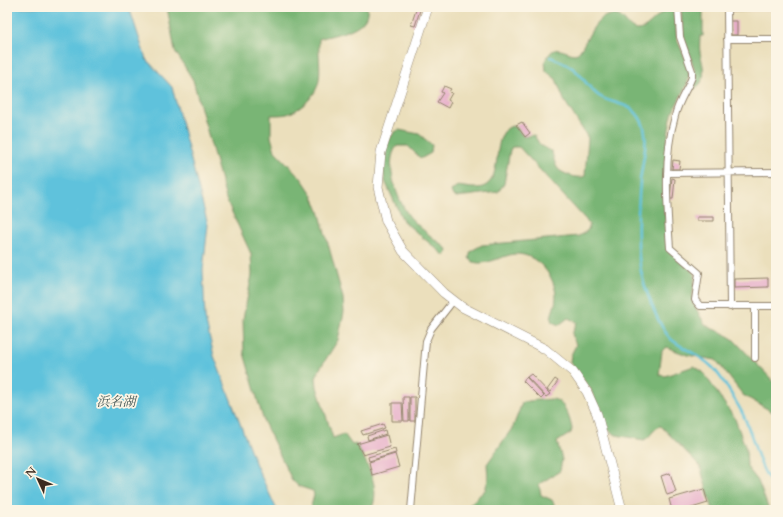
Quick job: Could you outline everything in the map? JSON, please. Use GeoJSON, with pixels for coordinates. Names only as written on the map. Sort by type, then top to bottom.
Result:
{"type":"FeatureCollection","features":[{"type":"Feature","properties":{"kind":"street"},"geometry":{"type":"LineString","coordinates":[[428,7],[381,152],[378,187],[386,221],[396,242],[435,286],[453,301],[545,349],[574,372],[588,392],[597,414],[622,510]]}},
{"type":"Feature","properties":{"kind":"street"},"geometry":{"type":"LineString","coordinates":[[678,7],[680,37],[692,71],[692,77],[674,117],[667,173],[666,198],[670,248],[699,273],[695,296],[697,304],[704,307],[776,306]]}},
{"type":"Feature","properties":{"kind":"street"},"geometry":{"type":"LineString","coordinates":[[727,7],[730,307]]}},
{"type":"Feature","properties":{"kind":"street"},"geometry":{"type":"LineString","coordinates":[[727,39],[776,39]]}},
{"type":"Feature","properties":{"kind":"street"},"geometry":{"type":"LineString","coordinates":[[667,173],[776,172]]}},
{"type":"Feature","properties":{"kind":"street"},"geometry":{"type":"LineString","coordinates":[[411,510],[426,341],[430,329],[453,301]]}},
{"type":"Feature","properties":{"kind":"street"},"geometry":{"type":"LineString","coordinates":[[755,306],[755,358]]}},
{"type":"Feature","properties":{"kind":"green space"},"geometry":{"type":"Polygon","coordinates":[[[167,7],[367,7],[367,15],[358,26],[342,33],[319,39],[320,75],[318,86],[308,101],[298,109],[285,114],[271,115],[271,137],[275,151],[302,179],[312,194],[319,211],[343,298],[344,312],[338,340],[319,370],[316,378],[317,387],[333,438],[344,434],[352,445],[356,444],[365,459],[374,485],[375,494],[371,510],[310,510],[314,495],[313,491],[298,486],[292,480],[264,422],[244,353],[243,319],[252,275],[251,254],[226,199],[193,80],[175,51],[167,7]]]}},
{"type":"Feature","properties":{"kind":"green space"},"geometry":{"type":"Polygon","coordinates":[[[681,7],[703,7],[703,36],[700,36],[700,52],[704,71],[702,81],[695,88],[693,83],[695,71],[683,37],[681,7]]]}},
{"type":"Feature","properties":{"kind":"green space"},"geometry":{"type":"Polygon","coordinates":[[[670,9],[674,11],[677,38],[688,64],[689,78],[671,118],[668,134],[664,182],[667,247],[695,274],[692,301],[704,323],[710,328],[733,339],[776,384],[776,414],[743,395],[716,360],[687,355],[666,347],[662,351],[659,375],[665,376],[694,366],[703,372],[735,419],[746,449],[747,467],[758,481],[769,510],[713,510],[700,466],[661,426],[656,428],[649,437],[644,440],[616,435],[606,428],[591,390],[570,362],[571,355],[576,345],[572,334],[577,322],[568,318],[559,325],[552,322],[551,318],[556,297],[553,282],[549,274],[538,262],[531,257],[523,255],[510,255],[484,263],[473,262],[469,258],[471,251],[482,245],[579,236],[588,230],[589,225],[586,220],[519,147],[512,147],[510,150],[504,184],[498,192],[457,197],[453,196],[451,191],[457,186],[479,188],[485,186],[491,181],[501,137],[505,130],[512,126],[516,127],[524,137],[534,135],[540,145],[551,151],[560,171],[575,177],[585,176],[588,138],[564,100],[556,79],[546,71],[545,61],[548,55],[554,50],[561,50],[574,54],[578,53],[593,28],[598,22],[609,15],[619,16],[632,28],[639,30],[643,29],[662,13],[670,9]]]}},
{"type":"Feature","properties":{"kind":"green space"},"geometry":{"type":"Polygon","coordinates":[[[399,130],[419,134],[432,145],[431,153],[422,158],[408,146],[397,146],[393,153],[391,162],[392,172],[397,192],[409,216],[417,225],[447,249],[448,251],[445,256],[403,221],[385,181],[385,152],[390,138],[399,130]]]}},
{"type":"Feature","properties":{"kind":"green space"},"geometry":{"type":"Polygon","coordinates":[[[552,399],[560,403],[566,410],[572,429],[571,433],[557,442],[562,459],[560,471],[539,484],[541,495],[552,500],[555,506],[550,510],[464,510],[485,490],[488,480],[487,464],[513,427],[522,403],[552,399]]]}},
{"type":"Feature","properties":{"kind":"water","name":"浜名湖"},"geometry":{"type":"Polygon","coordinates":[[[7,7],[129,7],[146,59],[172,87],[208,225],[203,270],[205,318],[214,356],[256,465],[277,510],[7,510],[7,7]]]}},
{"type":"Feature","properties":{"kind":"building"},"geometry":{"type":"Polygon","coordinates":[[[417,7],[421,7],[415,26],[411,25],[417,7]]]}},
{"type":"Feature","properties":{"kind":"building"},"geometry":{"type":"Polygon","coordinates":[[[731,7],[773,7],[773,10],[731,11],[731,7]]]}},
{"type":"Feature","properties":{"kind":"building"},"geometry":{"type":"Polygon","coordinates":[[[730,21],[737,21],[737,35],[731,35],[730,21]]]}},
{"type":"Feature","properties":{"kind":"building"},"geometry":{"type":"Polygon","coordinates":[[[444,86],[451,89],[449,92],[452,93],[448,100],[451,102],[448,108],[437,102],[443,93],[441,92],[444,86]]]}},
{"type":"Feature","properties":{"kind":"building"},"geometry":{"type":"Polygon","coordinates":[[[522,122],[530,133],[525,137],[516,125],[522,122]]]}},
{"type":"Feature","properties":{"kind":"building"},"geometry":{"type":"Polygon","coordinates":[[[673,160],[680,161],[679,169],[672,169],[673,160]]]}},
{"type":"Feature","properties":{"kind":"building"},"geometry":{"type":"Polygon","coordinates":[[[672,178],[675,179],[673,199],[670,199],[672,178]]]}},
{"type":"Feature","properties":{"kind":"building"},"geometry":{"type":"Polygon","coordinates":[[[697,217],[714,217],[714,221],[697,221],[697,217]]]}},
{"type":"Feature","properties":{"kind":"building"},"geometry":{"type":"Polygon","coordinates":[[[768,278],[768,287],[734,288],[734,279],[768,278]]]}},
{"type":"Feature","properties":{"kind":"building"},"geometry":{"type":"Polygon","coordinates":[[[531,374],[550,394],[546,397],[527,377],[531,374]]]}},
{"type":"Feature","properties":{"kind":"building"},"geometry":{"type":"Polygon","coordinates":[[[526,377],[544,396],[541,399],[523,381],[526,377]]]}},
{"type":"Feature","properties":{"kind":"building"},"geometry":{"type":"Polygon","coordinates":[[[555,379],[558,381],[550,392],[547,390],[555,379]]]}},
{"type":"Feature","properties":{"kind":"building"},"geometry":{"type":"Polygon","coordinates":[[[403,397],[409,397],[409,421],[404,421],[403,397]]]}},
{"type":"Feature","properties":{"kind":"building"},"geometry":{"type":"Polygon","coordinates":[[[410,397],[415,397],[415,421],[410,421],[410,397]]]}},
{"type":"Feature","properties":{"kind":"building"},"geometry":{"type":"Polygon","coordinates":[[[392,403],[402,403],[403,421],[392,421],[392,403]]]}},
{"type":"Feature","properties":{"kind":"building"},"geometry":{"type":"Polygon","coordinates":[[[383,424],[385,428],[363,435],[361,431],[383,424]]]}},
{"type":"Feature","properties":{"kind":"building"},"geometry":{"type":"Polygon","coordinates":[[[385,430],[386,434],[368,440],[367,436],[385,430]]]}},
{"type":"Feature","properties":{"kind":"building"},"geometry":{"type":"Polygon","coordinates":[[[387,435],[390,447],[363,455],[357,444],[387,435]]]}},
{"type":"Feature","properties":{"kind":"building"},"geometry":{"type":"Polygon","coordinates":[[[395,449],[396,453],[369,461],[368,457],[395,449]]]}},
{"type":"Feature","properties":{"kind":"building"},"geometry":{"type":"Polygon","coordinates":[[[395,454],[399,467],[372,475],[369,462],[395,454]]]}},
{"type":"Feature","properties":{"kind":"building"},"geometry":{"type":"Polygon","coordinates":[[[670,473],[676,492],[667,495],[661,476],[670,473]]]}},
{"type":"Feature","properties":{"kind":"building"},"geometry":{"type":"Polygon","coordinates":[[[704,489],[708,503],[685,510],[672,510],[669,499],[704,489]]]}},
{"type":"Feature","properties":{"kind":"waterway"},"geometry":{"type":"LineString","coordinates":[[551,57],[568,65],[580,75],[599,96],[633,110],[642,122],[645,136],[645,151],[640,181],[638,245],[640,266],[644,284],[657,316],[667,334],[672,340],[707,363],[716,371],[723,381],[744,417],[759,460],[769,480],[776,489]]}}]}
